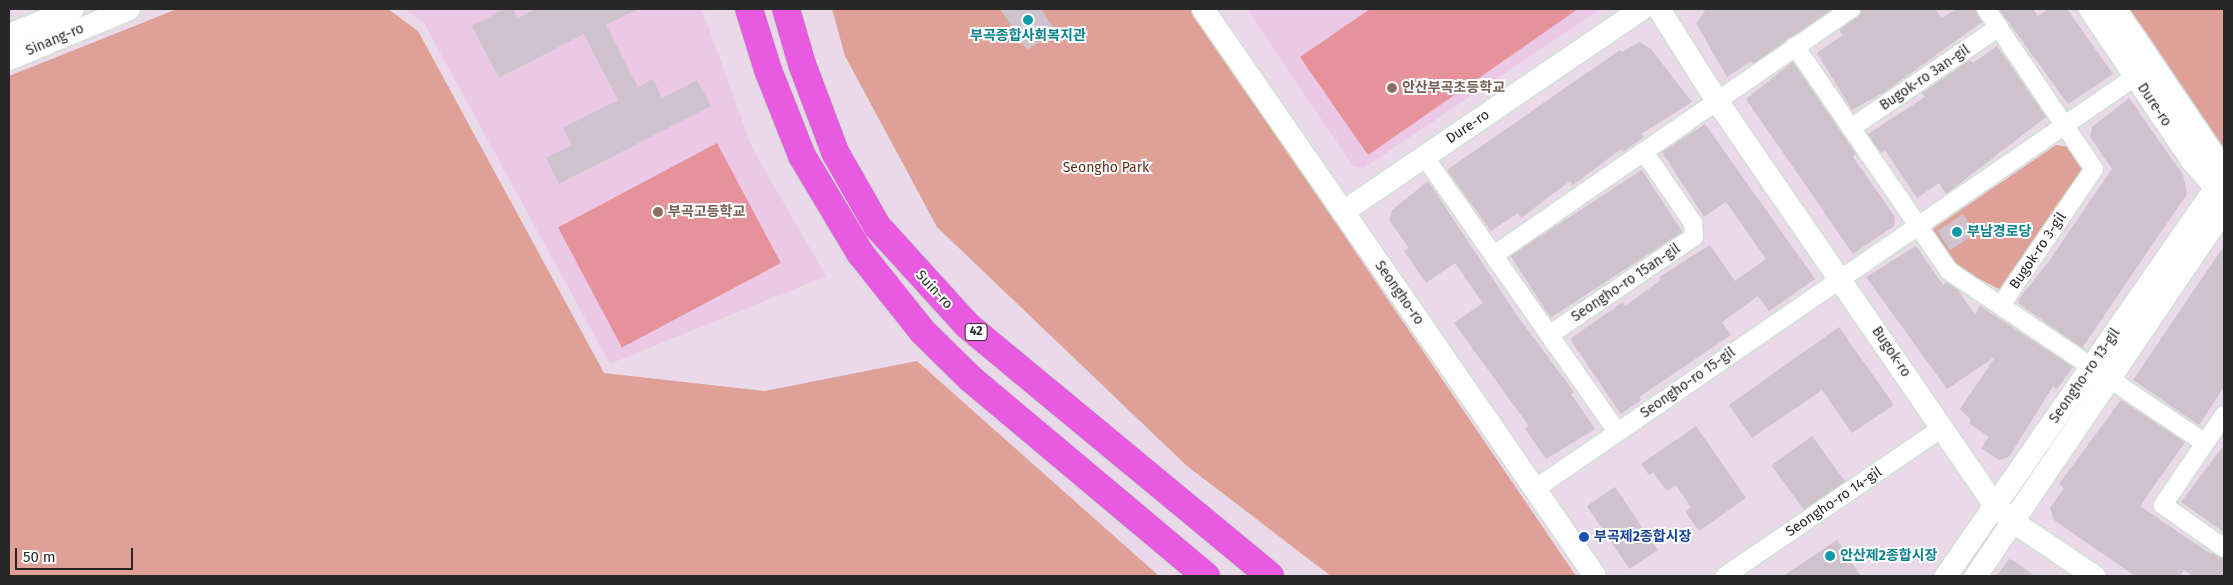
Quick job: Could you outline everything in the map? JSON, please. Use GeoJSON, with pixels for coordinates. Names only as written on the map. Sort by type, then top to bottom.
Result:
{"type":"FeatureCollection","features":[{"type":"Feature","properties":{"kind":"highway"},"geometry":{"type":"LineString","coordinates":[[749,9],[768,70],[802,156],[860,253],[923,332],[972,379],[1206,576]]}},
{"type":"Feature","properties":{"kind":"highway","name":"Suin-ro"},"geometry":{"type":"LineString","coordinates":[[786,9],[802,64],[835,152],[877,226],[968,326],[1270,576]]}},
{"type":"Feature","properties":{"kind":"street","name":"Sinang-ro"},"geometry":{"type":"LineString","coordinates":[[9,35],[73,9]]}},
{"type":"Feature","properties":{"kind":"street","name":"Sinang-ro"},"geometry":{"type":"LineString","coordinates":[[9,59],[130,9]]}},
{"type":"Feature","properties":{"kind":"street","name":"Seongho-ro"},"geometry":{"type":"LineString","coordinates":[[1203,9],[1595,576]]}},
{"type":"Feature","properties":{"kind":"street","name":"Dure-ro"},"geometry":{"type":"LineString","coordinates":[[1343,212],[1642,9]]}},
{"type":"Feature","properties":{"kind":"street","name":"Bugok-ro"},"geometry":{"type":"LineString","coordinates":[[1658,9],[1717,101],[1994,504],[2012,521],[2094,576]]}},
{"type":"Feature","properties":{"kind":"street"},"geometry":{"type":"LineString","coordinates":[[1494,255],[1851,9]]}},
{"type":"Feature","properties":{"kind":"street"},"geometry":{"type":"LineString","coordinates":[[1986,9],[2065,124]]}},
{"type":"Feature","properties":{"kind":"street","name":"Dure-ro"},"geometry":{"type":"LineString","coordinates":[[2090,9],[2192,161],[2222,183]]}},
{"type":"Feature","properties":{"kind":"street","name":"Dure-ro"},"geometry":{"type":"LineString","coordinates":[[2115,9],[2222,183]]}},
{"type":"Feature","properties":{"kind":"street","name":"Bugok-ro 3an-gil"},"geometry":{"type":"LineString","coordinates":[[1851,128],[1999,27]]}},
{"type":"Feature","properties":{"kind":"street"},"geometry":{"type":"LineString","coordinates":[[1795,46],[1916,226],[1949,271],[2205,443]]}},
{"type":"Feature","properties":{"kind":"street"},"geometry":{"type":"LineString","coordinates":[[1840,278],[2136,77]]}},
{"type":"Feature","properties":{"kind":"street","name":"Bugok-ro 3-gil"},"geometry":{"type":"LineString","coordinates":[[2001,305],[2094,169],[2065,124]]}},
{"type":"Feature","properties":{"kind":"street","name":"Seongho-ro 15an-gil"},"geometry":{"type":"LineString","coordinates":[[1549,335],[1694,237],[1693,224],[1644,152]]}},
{"type":"Feature","properties":{"kind":"street"},"geometry":{"type":"LineString","coordinates":[[1424,156],[1617,432]]}},
{"type":"Feature","properties":{"kind":"street","name":"Seongho-ro 13-gil"},"geometry":{"type":"LineString","coordinates":[[1976,576],[2012,521],[2101,372],[2222,183]]}},
{"type":"Feature","properties":{"kind":"street","name":"Seongho-ro 13-gil"},"geometry":{"type":"LineString","coordinates":[[1946,576],[1994,504],[2101,372],[2224,210]]}},
{"type":"Feature","properties":{"kind":"street","name":"Seongho-ro 15-gil"},"geometry":{"type":"LineString","coordinates":[[1535,489],[1840,278]]}},
{"type":"Feature","properties":{"kind":"street"},"geometry":{"type":"LineString","coordinates":[[2224,415],[2163,505],[2224,548]]}},
{"type":"Feature","properties":{"kind":"street","name":"Seongho-ro 14-gil"},"geometry":{"type":"LineString","coordinates":[[1725,576],[1942,428]]}},
{"type":"Feature","properties":{"kind":"shaded area","name":"부곡고등학교"},"geometry":{"type":"Polygon","coordinates":[[[404,9],[702,9],[752,148],[826,276],[610,364],[424,23],[404,9]]]}},
{"type":"Feature","properties":{"kind":"shaded area","name":"안산부곡초등학교"},"geometry":{"type":"Polygon","coordinates":[[[1247,9],[1600,9],[1364,168],[1353,166],[1247,9]]]}},
{"type":"Feature","properties":{"kind":"shaded area","name":"안산부곡초등학교"},"geometry":{"type":"Polygon","coordinates":[[[1370,9],[1578,9],[1368,155],[1300,57],[1370,9]]]}},
{"type":"Feature","properties":{"kind":"shaded area"},"geometry":{"type":"Polygon","coordinates":[[[717,143],[781,263],[622,348],[558,228],[717,143]]]}},
{"type":"Feature","properties":{"kind":"green space"},"geometry":{"type":"Polygon","coordinates":[[[177,9],[388,9],[418,31],[604,373],[765,391],[917,361],[1159,576],[9,576],[9,76],[177,9]]]}},
{"type":"Feature","properties":{"kind":"green space","name":"Seongho Park"},"geometry":{"type":"Polygon","coordinates":[[[832,9],[1190,9],[1576,576],[1331,576],[1187,466],[937,227],[845,56],[832,9]]]}},
{"type":"Feature","properties":{"kind":"green space"},"geometry":{"type":"Polygon","coordinates":[[[2129,9],[2224,9],[2224,148],[2146,32],[2129,9]]]}},
{"type":"Feature","properties":{"kind":"green space"},"geometry":{"type":"Polygon","coordinates":[[[2056,145],[2068,147],[2084,168],[2001,290],[1956,267],[1931,237],[1933,229],[2056,145]]]}},
{"type":"Feature","properties":{"kind":"building"},"geometry":{"type":"Polygon","coordinates":[[[505,9],[513,9],[518,18],[536,9],[638,9],[606,25],[638,87],[653,79],[662,98],[697,80],[711,106],[559,184],[546,158],[572,145],[563,128],[618,100],[584,34],[499,78],[472,26],[505,9]]]}},
{"type":"Feature","properties":{"kind":"building","name":"부곡종합사회복지관"},"geometry":{"type":"Polygon","coordinates":[[[1000,9],[1041,9],[1056,31],[1027,50],[1000,9]]]}},
{"type":"Feature","properties":{"kind":"building"},"geometry":{"type":"Polygon","coordinates":[[[1706,9],[1833,9],[1753,64],[1751,61],[1727,77],[1696,23],[1706,9]]]}},
{"type":"Feature","properties":{"kind":"building"},"geometry":{"type":"Polygon","coordinates":[[[1862,9],[1935,9],[1942,18],[1956,9],[1976,9],[1982,22],[1886,91],[1852,110],[1817,53],[1843,35],[1839,30],[1857,17],[1862,9]]]}},
{"type":"Feature","properties":{"kind":"building"},"geometry":{"type":"Polygon","coordinates":[[[1999,9],[2033,9],[2038,16],[2048,9],[2067,9],[2113,74],[2068,104],[1999,9]]]}},
{"type":"Feature","properties":{"kind":"building"},"geometry":{"type":"Polygon","coordinates":[[[1640,42],[1651,49],[1692,102],[1641,134],[1644,137],[1623,152],[1621,149],[1573,185],[1570,181],[1521,218],[1518,213],[1491,231],[1447,170],[1620,50],[1622,52],[1640,42]]]}},
{"type":"Feature","properties":{"kind":"building"},"geometry":{"type":"Polygon","coordinates":[[[1997,46],[2046,117],[1946,194],[1939,183],[1917,198],[1885,150],[1881,153],[1868,134],[1925,97],[1922,93],[1970,60],[1973,63],[1997,46]]]}},
{"type":"Feature","properties":{"kind":"building"},"geometry":{"type":"Polygon","coordinates":[[[1793,62],[1856,154],[1853,157],[1895,217],[1894,226],[1853,254],[1746,99],[1793,62]]]}},
{"type":"Feature","properties":{"kind":"building"},"geometry":{"type":"Polygon","coordinates":[[[2129,98],[2183,175],[2187,194],[2082,348],[2018,303],[2112,169],[2090,137],[2092,127],[2129,98]]]}},
{"type":"Feature","properties":{"kind":"building"},"geometry":{"type":"Polygon","coordinates":[[[1705,124],[1815,279],[1769,311],[1758,296],[1722,322],[1731,335],[1639,397],[1641,400],[1621,414],[1570,339],[1623,302],[1625,306],[1661,280],[1659,277],[1710,245],[1735,281],[1766,259],[1726,202],[1704,217],[1662,152],[1705,124]]]}},
{"type":"Feature","properties":{"kind":"building"},"geometry":{"type":"Polygon","coordinates":[[[1642,170],[1682,232],[1551,318],[1510,256],[1642,170]]]}},
{"type":"Feature","properties":{"kind":"building"},"geometry":{"type":"Polygon","coordinates":[[[1428,181],[1518,317],[1574,392],[1571,394],[1595,429],[1546,459],[1525,429],[1529,426],[1454,323],[1483,303],[1455,263],[1426,283],[1404,251],[1409,248],[1389,220],[1392,210],[1428,181]]]}},
{"type":"Feature","properties":{"kind":"building","name":"부남경로당"},"geometry":{"type":"Polygon","coordinates":[[[1963,214],[1976,233],[1950,250],[1937,231],[1963,214]]]}},
{"type":"Feature","properties":{"kind":"building"},"geometry":{"type":"Polygon","coordinates":[[[1916,246],[1943,285],[1946,282],[1957,289],[1975,315],[1980,306],[2073,367],[2057,389],[2053,386],[2009,457],[1999,460],[1981,448],[1989,437],[1969,423],[1971,420],[1960,409],[1996,356],[1947,389],[1866,277],[1916,246]]]}},
{"type":"Feature","properties":{"kind":"building"},"geometry":{"type":"Polygon","coordinates":[[[2224,246],[2224,387],[2199,425],[2133,380],[2224,246]]]}},
{"type":"Feature","properties":{"kind":"building"},"geometry":{"type":"Polygon","coordinates":[[[1839,327],[1894,405],[1852,433],[1822,390],[1752,438],[1729,405],[1839,327]]]}},
{"type":"Feature","properties":{"kind":"building"},"geometry":{"type":"Polygon","coordinates":[[[2121,400],[2185,442],[2140,506],[2206,551],[2224,558],[2224,576],[2192,576],[2184,570],[2180,576],[2135,576],[2054,520],[2050,508],[2064,488],[2059,484],[2121,400]]]}},
{"type":"Feature","properties":{"kind":"building"},"geometry":{"type":"Polygon","coordinates":[[[1696,426],[1746,498],[1699,531],[1685,511],[1691,507],[1676,485],[1667,491],[1653,472],[1649,475],[1641,464],[1696,426]]]}},
{"type":"Feature","properties":{"kind":"building"},"geometry":{"type":"Polygon","coordinates":[[[1812,436],[1846,482],[1805,512],[1772,465],[1812,436]]]}},
{"type":"Feature","properties":{"kind":"building"},"geometry":{"type":"Polygon","coordinates":[[[2224,445],[2224,535],[2221,530],[2181,502],[2224,445]]]}},
{"type":"Feature","properties":{"kind":"building"},"geometry":{"type":"Polygon","coordinates":[[[1615,487],[1657,550],[1629,569],[1587,506],[1615,487]]]}},
{"type":"Feature","properties":{"kind":"building","name":"안산제2종합시장"},"geometry":{"type":"Polygon","coordinates":[[[1837,540],[1861,576],[1783,576],[1837,540]]]}},
{"type":"Feature","properties":{"kind":"building"},"geometry":{"type":"Polygon","coordinates":[[[2009,559],[2015,562],[2035,576],[1997,576],[2009,559]]]}},
{"type":"Feature","properties":{"kind":"place","name":"부곡종합사회복지관"},"geometry":{"type":"Point","coordinates":[1028,20]}},
{"type":"Feature","properties":{"kind":"place","name":"안산부곡초등학교"},"geometry":{"type":"Point","coordinates":[1392,88]}},
{"type":"Feature","properties":{"kind":"place","name":"부곡고등학교"},"geometry":{"type":"Point","coordinates":[658,212]}},
{"type":"Feature","properties":{"kind":"place","name":"부남경로당"},"geometry":{"type":"Point","coordinates":[1957,232]}},
{"type":"Feature","properties":{"kind":"place","name":"부곡제2종합시장"},"geometry":{"type":"Point","coordinates":[1584,537]}},
{"type":"Feature","properties":{"kind":"place","name":"안산제2종합시장"},"geometry":{"type":"Point","coordinates":[1830,556]}}]}
